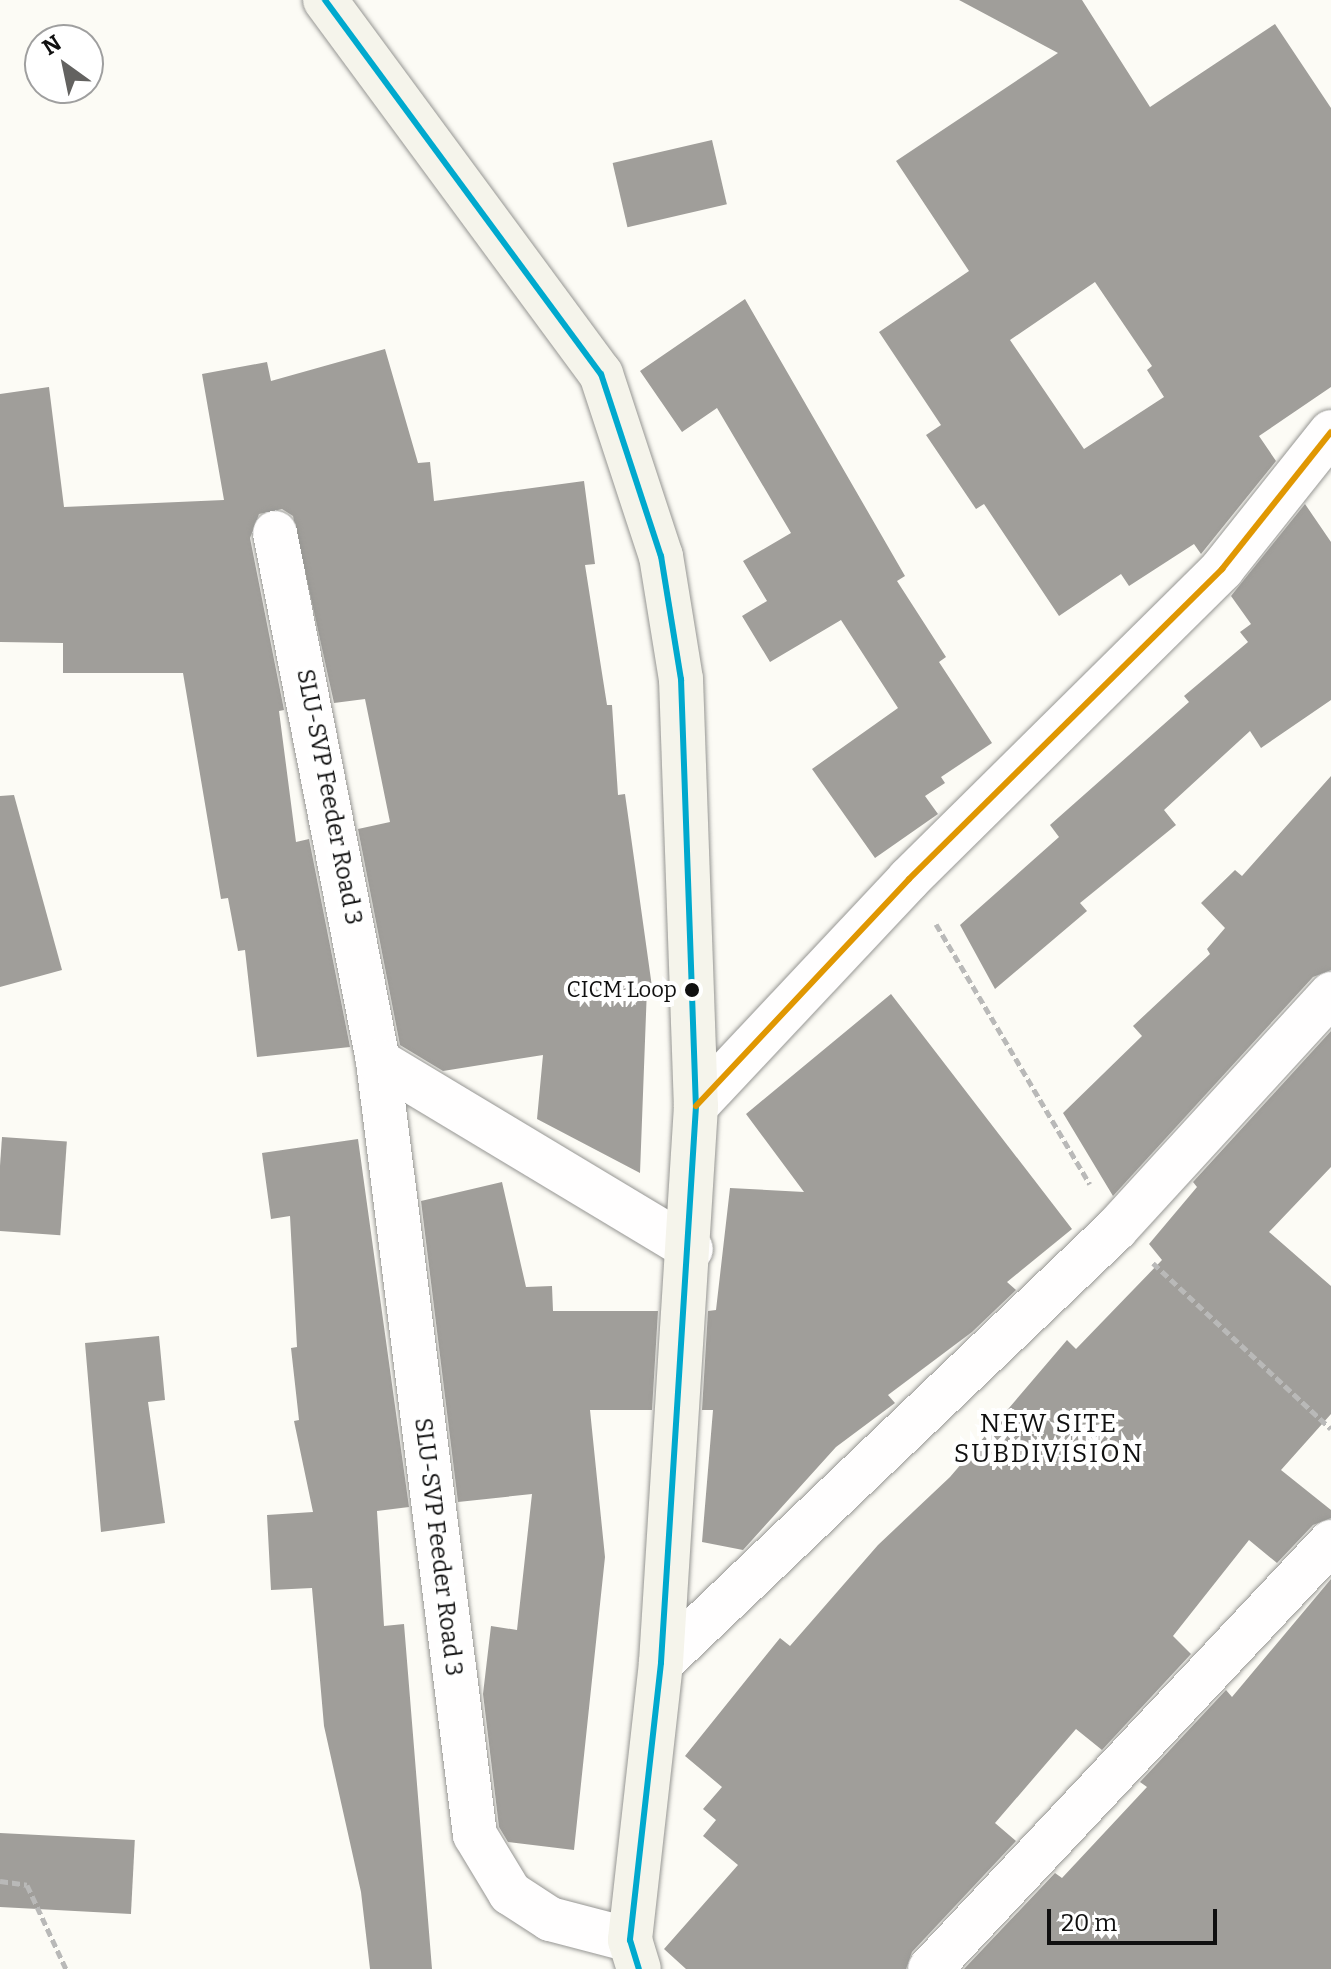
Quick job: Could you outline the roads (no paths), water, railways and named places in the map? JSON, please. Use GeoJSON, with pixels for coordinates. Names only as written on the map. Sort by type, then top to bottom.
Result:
{"type":"FeatureCollection","features":[{"type":"Feature","properties":{"kind":"main road"},"geometry":{"type":"LineString","coordinates":[[325,0],[563,318],[601,374],[622,426],[661,556],[681,679],[696,1106],[691,1249],[661,1663],[634,1955]]}},
{"type":"Feature","properties":{"kind":"street"},"geometry":{"type":"LineString","coordinates":[[696,1106],[909,879],[1222,569],[1331,432]]}},
{"type":"Feature","properties":{"kind":"street","name":"SLU-SVP Feeder Road 3"},"geometry":{"type":"LineString","coordinates":[[275,533],[378,1061],[475,1835],[510,1893],[550,1919],[634,1955]]}},
{"type":"Feature","properties":{"kind":"street"},"geometry":{"type":"LineString","coordinates":[[661,1663],[1116,1229],[1331,994]]}},
{"type":"Feature","properties":{"kind":"street"},"geometry":{"type":"LineString","coordinates":[[378,1061],[691,1249]]}},
{"type":"Feature","properties":{"kind":"street"},"geometry":{"type":"LineString","coordinates":[[930,1969],[1331,1542]]}},
{"type":"Feature","properties":{"kind":"place","name":"CICM Loop"},"geometry":{"type":"Point","coordinates":[692,990]}},
{"type":"Feature","properties":{"kind":"district","name":"NEW SITE SUBDIVISION"},"geometry":{"type":"Point","coordinates":[1049,1439]}}]}
